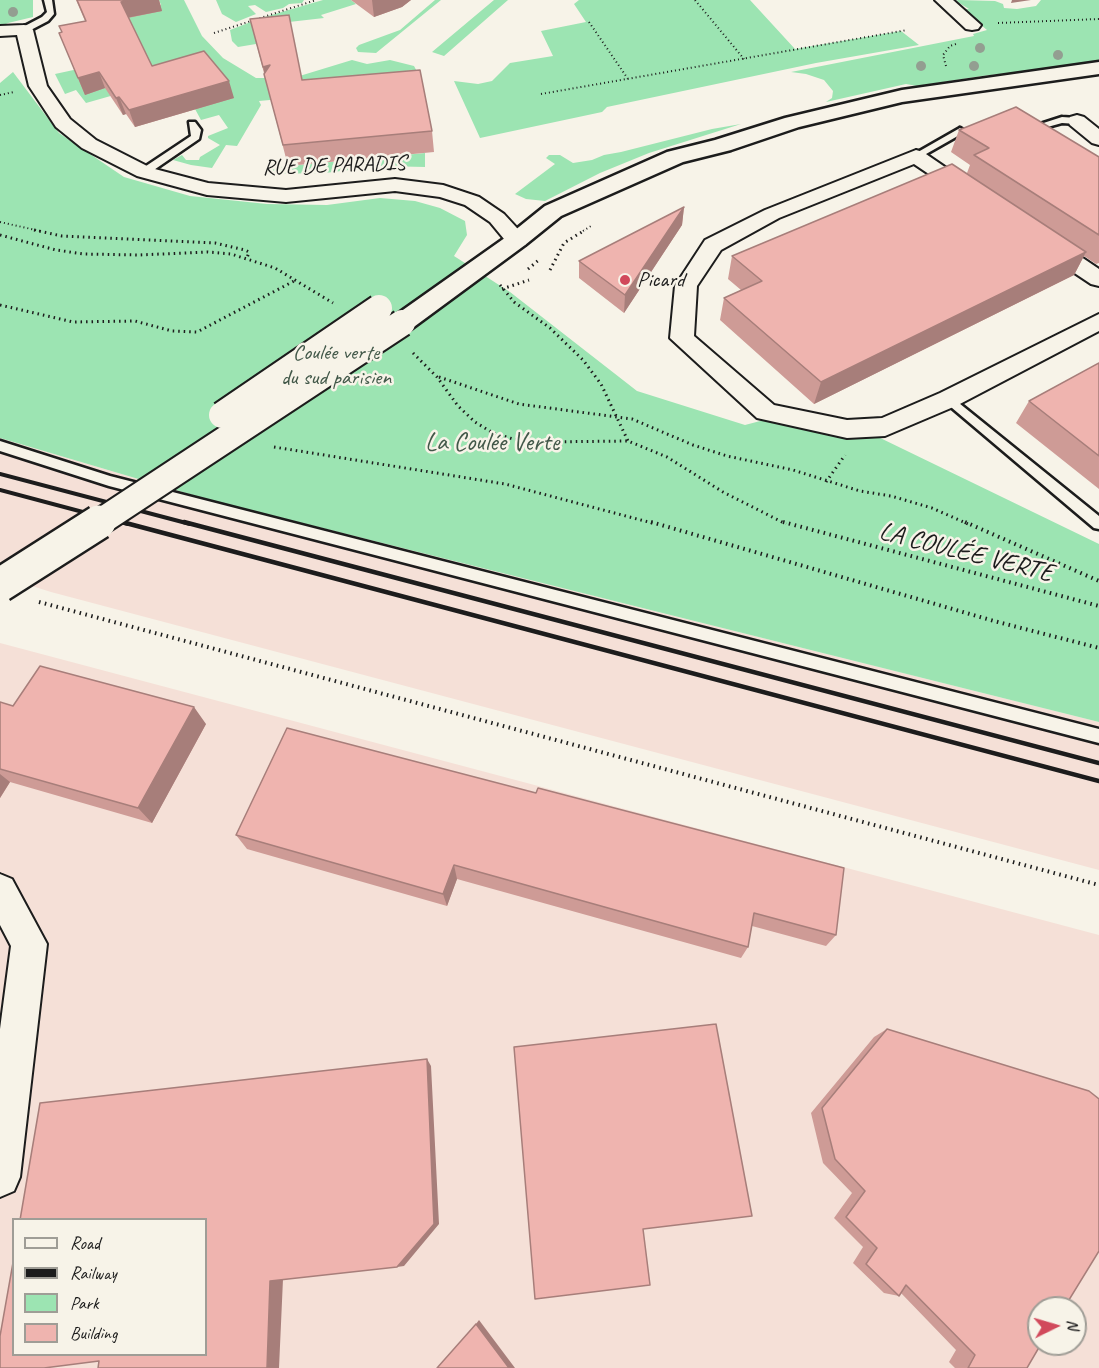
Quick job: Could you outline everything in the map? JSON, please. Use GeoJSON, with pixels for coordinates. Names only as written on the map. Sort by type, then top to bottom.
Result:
{"type":"FeatureCollection","features":[{"type":"Feature","properties":{"kind":"main road"},"geometry":{"type":"LineString","coordinates":[[0,563],[71,518],[379,308],[517,240],[566,222],[649,184],[723,145],[803,120],[902,96],[1099,68]]}},
{"type":"Feature","properties":{"kind":"main road"},"geometry":{"type":"LineString","coordinates":[[0,585],[91,528],[402,323],[517,240]]}},
{"type":"Feature","properties":{"kind":"street"},"geometry":{"type":"LineString","coordinates":[[943,0],[972,25]]}},
{"type":"Feature","properties":{"kind":"street"},"geometry":{"type":"LineString","coordinates":[[0,31],[24,30]]}},
{"type":"Feature","properties":{"kind":"street","name":"RUE DE PARADIS"},"geometry":{"type":"LineString","coordinates":[[24,30],[38,86],[63,123],[89,144],[144,172],[207,189],[286,196],[395,185],[443,191],[472,201],[497,218],[517,240]]}},
{"type":"Feature","properties":{"kind":"street"},"geometry":{"type":"LineString","coordinates":[[1077,121],[1099,139]]}},
{"type":"Feature","properties":{"kind":"street"},"geometry":{"type":"LineString","coordinates":[[983,201],[915,156],[772,214],[712,245],[686,286],[682,338],[766,412],[847,429],[885,427],[949,399],[1099,321]]}},
{"type":"Feature","properties":{"kind":"street"},"geometry":{"type":"LineString","coordinates":[[1031,234],[1099,279]]}},
{"type":"Feature","properties":{"kind":"street"},"geometry":{"type":"LineString","coordinates":[[0,891],[29,944],[0,1177]]}},
{"type":"Feature","properties":{"kind":"lane"},"geometry":{"type":"LineString","coordinates":[[24,30],[45,19],[51,12],[48,0]]}},
{"type":"Feature","properties":{"kind":"lane"},"geometry":{"type":"LineString","coordinates":[[1033,128],[1062,120],[1077,121]]}},
{"type":"Feature","properties":{"kind":"lane"},"geometry":{"type":"LineString","coordinates":[[144,172],[196,137],[196,130],[192,124]]}},
{"type":"Feature","properties":{"kind":"lane"},"geometry":{"type":"LineString","coordinates":[[915,156],[960,131]]}},
{"type":"Feature","properties":{"kind":"lane"},"geometry":{"type":"LineString","coordinates":[[949,399],[1099,524]]}},
{"type":"Feature","properties":{"kind":"lane"},"geometry":{"type":"LineString","coordinates":[[0,446],[109,481],[1099,736]]}},
{"type":"Feature","properties":{"kind":"path"},"geometry":{"type":"LineString","coordinates":[[214,33],[316,0]]}},
{"type":"Feature","properties":{"kind":"path"},"geometry":{"type":"LineString","coordinates":[[694,0],[745,59]]}},
{"type":"Feature","properties":{"kind":"path"},"geometry":{"type":"LineString","coordinates":[[972,25],[1099,19]]}},
{"type":"Feature","properties":{"kind":"path"},"geometry":{"type":"LineString","coordinates":[[589,22],[628,79]]}},
{"type":"Feature","properties":{"kind":"path"},"geometry":{"type":"LineString","coordinates":[[961,87],[948,71],[943,55],[950,46],[980,36],[972,25]]}},
{"type":"Feature","properties":{"kind":"path"},"geometry":{"type":"LineString","coordinates":[[541,94],[907,30]]}},
{"type":"Feature","properties":{"kind":"path"},"geometry":{"type":"LineString","coordinates":[[0,222],[62,236],[214,243],[245,250],[249,252],[247,258]]}},
{"type":"Feature","properties":{"kind":"path"},"geometry":{"type":"LineString","coordinates":[[550,270],[564,243],[597,223]]}},
{"type":"Feature","properties":{"kind":"path"},"geometry":{"type":"LineString","coordinates":[[0,235],[38,246],[84,254],[138,255],[208,252],[247,258],[275,268],[339,306]]}},
{"type":"Feature","properties":{"kind":"path"},"geometry":{"type":"LineString","coordinates":[[526,269],[534,267],[541,259]]}},
{"type":"Feature","properties":{"kind":"path"},"geometry":{"type":"LineString","coordinates":[[0,305],[73,322],[135,321],[172,331],[197,332],[296,279]]}},
{"type":"Feature","properties":{"kind":"path"},"geometry":{"type":"LineString","coordinates":[[497,279],[514,302],[569,344],[601,384],[628,441]]}},
{"type":"Feature","properties":{"kind":"path","name":"LA COULÉE VERTE"},"geometry":{"type":"LineString","coordinates":[[413,353],[437,377],[458,406],[475,423],[493,433],[513,439],[540,442],[628,441],[667,457],[723,492],[790,526],[1099,606]]}},
{"type":"Feature","properties":{"kind":"path"},"geometry":{"type":"LineString","coordinates":[[437,377],[519,404],[617,415],[632,419],[693,446],[727,456],[793,470],[860,491],[891,496],[932,507],[1099,581]]}},
{"type":"Feature","properties":{"kind":"path"},"geometry":{"type":"LineString","coordinates":[[274,447],[505,484],[597,507],[1099,648]]}},
{"type":"Feature","properties":{"kind":"path"},"geometry":{"type":"LineString","coordinates":[[36,602],[1099,885]]}},
{"type":"Feature","properties":{"kind":"shaded area"},"geometry":{"type":"Polygon","coordinates":[[[0,438],[206,499],[1099,722],[1099,870],[51,592],[0,576],[0,438]]]}},
{"type":"Feature","properties":{"kind":"shaded area"},"geometry":{"type":"Polygon","coordinates":[[[0,643],[1099,935],[1099,1368],[0,1368],[0,643]]]}},
{"type":"Feature","properties":{"kind":"green space"},"geometry":{"type":"Polygon","coordinates":[[[0,0],[33,0],[33,17],[0,27],[0,0]]]}},
{"type":"Feature","properties":{"kind":"green space"},"geometry":{"type":"Polygon","coordinates":[[[159,0],[184,0],[202,36],[223,58],[256,78],[293,78],[352,60],[367,64],[390,60],[414,66],[421,79],[399,88],[259,101],[261,105],[237,146],[226,145],[212,168],[173,160],[182,155],[186,160],[199,160],[200,157],[220,145],[208,136],[228,128],[219,115],[201,120],[195,109],[209,68],[86,103],[76,90],[65,94],[55,74],[143,55],[106,22],[161,5],[159,0]]]}},
{"type":"Feature","properties":{"kind":"green space"},"geometry":{"type":"Polygon","coordinates":[[[216,0],[304,0],[302,3],[289,4],[283,8],[266,12],[255,5],[248,6],[256,14],[236,22],[222,14],[216,0]]]}},
{"type":"Feature","properties":{"kind":"green space"},"geometry":{"type":"Polygon","coordinates":[[[323,0],[351,0],[356,4],[321,15],[324,18],[289,22],[256,40],[256,44],[238,47],[232,41],[230,30],[261,18],[323,0]]]}},
{"type":"Feature","properties":{"kind":"green space"},"geometry":{"type":"Polygon","coordinates":[[[435,0],[441,0],[376,53],[358,52],[356,48],[359,45],[400,30],[435,0]]]}},
{"type":"Feature","properties":{"kind":"green space"},"geometry":{"type":"Polygon","coordinates":[[[494,0],[508,0],[444,56],[432,52],[494,0]]]}},
{"type":"Feature","properties":{"kind":"green space"},"geometry":{"type":"Polygon","coordinates":[[[579,0],[750,0],[795,49],[901,31],[919,45],[816,63],[607,107],[602,112],[480,138],[454,81],[478,84],[492,81],[510,63],[553,56],[541,31],[586,22],[574,4],[579,0]]]}},
{"type":"Feature","properties":{"kind":"green space"},"geometry":{"type":"Polygon","coordinates":[[[1041,0],[1099,0],[1099,63],[917,86],[906,84],[826,102],[832,98],[833,91],[824,80],[791,72],[974,36],[973,34],[987,30],[962,9],[969,9],[956,1],[995,1],[1003,4],[1004,8],[1017,9],[1036,6],[1041,0]]]}},
{"type":"Feature","properties":{"kind":"green space","name":"Coulée verte du sud parisien"},"geometry":{"type":"Polygon","coordinates":[[[13,72],[59,133],[124,177],[190,196],[267,204],[327,205],[380,198],[415,201],[440,208],[465,221],[467,235],[454,256],[510,292],[637,391],[745,425],[764,420],[872,434],[1099,544],[1099,722],[206,499],[0,438],[0,83],[13,72]]]}},
{"type":"Feature","properties":{"kind":"green space"},"geometry":{"type":"Polygon","coordinates":[[[741,124],[649,153],[600,173],[545,201],[526,199],[515,194],[555,164],[546,158],[549,155],[560,155],[573,163],[592,160],[604,155],[741,124]]]}},
{"type":"Feature","properties":{"kind":"green space"},"geometry":{"type":"Polygon","coordinates":[[[425,153],[425,167],[381,166],[325,173],[265,174],[269,168],[425,153]]]}},
{"type":"Feature","properties":{"kind":"building"},"geometry":{"type":"Polygon","coordinates":[[[77,0],[129,0],[121,2],[152,66],[204,51],[229,81],[129,110],[119,97],[116,98],[99,72],[78,78],[59,33],[62,32],[59,26],[86,21],[77,0]]]}},
{"type":"Feature","properties":{"kind":"building"},"geometry":{"type":"Polygon","coordinates":[[[289,15],[302,80],[420,70],[432,131],[283,145],[264,74],[270,65],[263,67],[250,19],[289,15]]]}},
{"type":"Feature","properties":{"kind":"building"},"geometry":{"type":"Polygon","coordinates":[[[1016,107],[1099,157],[1099,235],[974,155],[989,148],[959,130],[1016,107]]]}},
{"type":"Feature","properties":{"kind":"building"},"geometry":{"type":"Polygon","coordinates":[[[952,164],[1086,252],[821,382],[724,298],[762,281],[732,256],[952,164]]]}},
{"type":"Feature","properties":{"kind":"building"},"geometry":{"type":"Polygon","coordinates":[[[684,207],[625,295],[579,261],[684,207]]]}},
{"type":"Feature","properties":{"kind":"building"},"geometry":{"type":"Polygon","coordinates":[[[1099,363],[1099,456],[1029,401],[1099,363]]]}},
{"type":"Feature","properties":{"kind":"building"},"geometry":{"type":"Polygon","coordinates":[[[40,666],[194,707],[138,808],[0,769],[0,702],[13,706],[40,666]]]}},
{"type":"Feature","properties":{"kind":"building"},"geometry":{"type":"Polygon","coordinates":[[[287,728],[536,793],[538,788],[844,868],[836,935],[754,913],[748,947],[454,865],[443,894],[236,835],[287,728]]]}},
{"type":"Feature","properties":{"kind":"building"},"geometry":{"type":"Polygon","coordinates":[[[716,1024],[752,1216],[643,1229],[650,1285],[535,1299],[514,1047],[716,1024]]]}},
{"type":"Feature","properties":{"kind":"building"},"geometry":{"type":"Polygon","coordinates":[[[887,1029],[1089,1091],[1099,1099],[1099,1251],[1071,1296],[1027,1296],[1027,1356],[1034,1356],[1027,1368],[968,1368],[975,1355],[906,1285],[899,1296],[866,1264],[877,1248],[846,1217],[865,1191],[835,1159],[822,1108],[887,1029]]]}},
{"type":"Feature","properties":{"kind":"building"},"geometry":{"type":"Polygon","coordinates":[[[427,1059],[434,1224],[397,1267],[270,1281],[267,1368],[98,1368],[99,1361],[44,1368],[0,1368],[0,1336],[12,1268],[12,1356],[207,1356],[207,1218],[20,1218],[40,1103],[427,1059]]]}},
{"type":"Feature","properties":{"kind":"building"},"geometry":{"type":"Polygon","coordinates":[[[476,1324],[509,1368],[437,1368],[476,1324]]]}},
{"type":"Feature","properties":{"kind":"railway"},"geometry":{"type":"LineString","coordinates":[[0,474],[190,524]]}},
{"type":"Feature","properties":{"kind":"railway"},"geometry":{"type":"LineString","coordinates":[[0,490],[128,524]]}},
{"type":"Feature","properties":{"kind":"railway"},"geometry":{"type":"LineString","coordinates":[[122,522],[1099,781]]}},
{"type":"Feature","properties":{"kind":"railway"},"geometry":{"type":"LineString","coordinates":[[184,522],[1099,763]]}},
{"type":"Feature","properties":{"kind":"place","name":"Picard"},"geometry":{"type":"Point","coordinates":[625,280]}},
{"type":"Feature","properties":{"kind":"park label","name":"La Coulée Verte"},"geometry":{"type":"Point","coordinates":[492,443]}}]}
